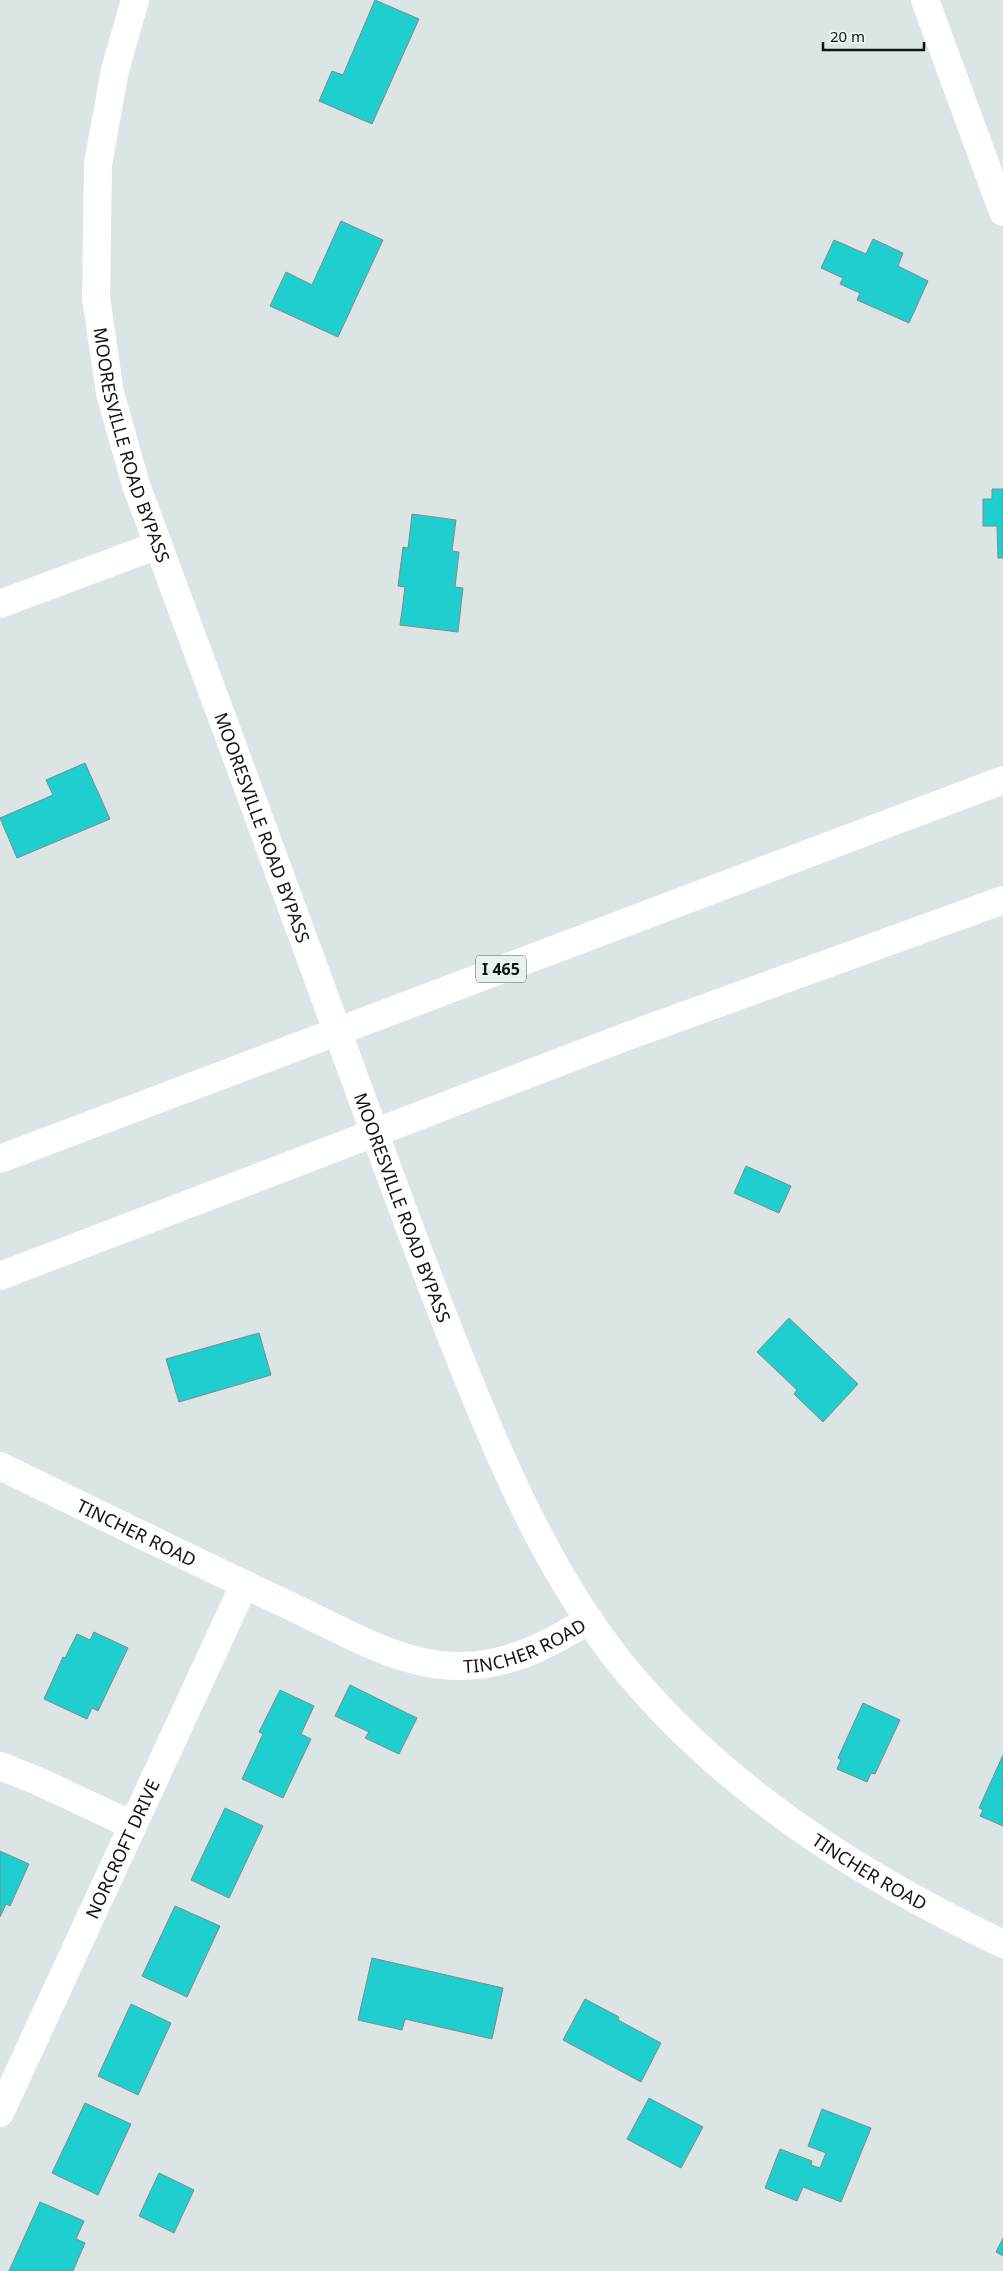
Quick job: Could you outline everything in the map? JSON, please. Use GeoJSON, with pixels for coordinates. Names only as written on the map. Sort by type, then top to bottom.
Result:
{"type":"FeatureCollection","features":[{"type":"Feature","properties":{"kind":"main road","name":"MOORESVILLE ROAD BYPASS"},"geometry":{"type":"LineString","coordinates":[[135,0],[115,70],[98,164],[96,298],[103,355],[115,412],[136,486],[446,1326],[505,1467],[541,1539],[572,1595],[589,1620]]}},
{"type":"Feature","properties":{"kind":"main road"},"geometry":{"type":"LineString","coordinates":[[925,0],[1003,212]]}},
{"type":"Feature","properties":{"kind":"main road"},"geometry":{"type":"LineString","coordinates":[[0,604],[158,545]]}},
{"type":"Feature","properties":{"kind":"main road","name":"I 465"},"geometry":{"type":"LineString","coordinates":[[0,1159],[1003,780]]}},
{"type":"Feature","properties":{"kind":"main road"},"geometry":{"type":"LineString","coordinates":[[0,1276],[628,1036],[1003,900]]}},
{"type":"Feature","properties":{"kind":"main road"},"geometry":{"type":"LineString","coordinates":[[968,914],[1003,908]]}},
{"type":"Feature","properties":{"kind":"main road","name":"TINCHER ROAD"},"geometry":{"type":"LineString","coordinates":[[0,1466],[394,1654],[425,1663],[475,1665],[509,1660],[554,1641],[589,1620],[618,1660],[653,1701],[699,1748],[772,1808],[876,1877],[938,1912],[1003,1944]]}},
{"type":"Feature","properties":{"kind":"main road","name":"NORCROFT DRIVE"},"geometry":{"type":"LineString","coordinates":[[0,2114],[244,1584]]}},
{"type":"Feature","properties":{"kind":"main road"},"geometry":{"type":"LineString","coordinates":[[0,1766],[38,1781],[132,1825]]}},
{"type":"Feature","properties":{"kind":"building"},"geometry":{"type":"Polygon","coordinates":[[[375,0],[419,19],[372,124],[319,101],[332,71],[343,75],[375,0]]]}},
{"type":"Feature","properties":{"kind":"building"},"geometry":{"type":"Polygon","coordinates":[[[341,221],[383,240],[338,337],[270,306],[286,272],[312,285],[341,221]]]}},
{"type":"Feature","properties":{"kind":"building"},"geometry":{"type":"Polygon","coordinates":[[[873,239],[903,253],[898,266],[928,281],[909,323],[857,300],[860,293],[840,284],[843,278],[821,268],[834,240],[866,254],[873,239]]]}},
{"type":"Feature","properties":{"kind":"building"},"geometry":{"type":"Polygon","coordinates":[[[992,489],[1003,489],[1003,558],[998,558],[997,526],[983,526],[983,499],[992,499],[992,489]]]}},
{"type":"Feature","properties":{"kind":"building"},"geometry":{"type":"Polygon","coordinates":[[[412,514],[456,520],[452,551],[459,552],[455,587],[463,588],[458,632],[400,625],[405,587],[398,586],[403,547],[408,548],[412,514]]]}},
{"type":"Feature","properties":{"kind":"building"},"geometry":{"type":"Polygon","coordinates":[[[85,763],[110,819],[17,858],[0,818],[53,795],[46,780],[85,763]]]}},
{"type":"Feature","properties":{"kind":"building"},"geometry":{"type":"Polygon","coordinates":[[[746,1166],[791,1186],[779,1213],[734,1193],[746,1166]]]}},
{"type":"Feature","properties":{"kind":"building"},"geometry":{"type":"Polygon","coordinates":[[[789,1318],[858,1384],[823,1422],[794,1394],[797,1390],[757,1352],[789,1318]]]}},
{"type":"Feature","properties":{"kind":"building"},"geometry":{"type":"Polygon","coordinates":[[[259,1333],[271,1375],[179,1402],[166,1359],[259,1333]]]}},
{"type":"Feature","properties":{"kind":"building"},"geometry":{"type":"Polygon","coordinates":[[[94,1632],[128,1648],[98,1711],[92,1708],[87,1719],[44,1699],[63,1657],[65,1658],[77,1634],[90,1640],[94,1632]]]}},
{"type":"Feature","properties":{"kind":"building"},"geometry":{"type":"Polygon","coordinates":[[[350,1685],[417,1718],[399,1754],[365,1738],[369,1732],[335,1716],[350,1685]]]}},
{"type":"Feature","properties":{"kind":"building"},"geometry":{"type":"Polygon","coordinates":[[[280,1690],[314,1706],[301,1734],[311,1739],[283,1798],[242,1779],[263,1734],[259,1732],[280,1690]]]}},
{"type":"Feature","properties":{"kind":"building"},"geometry":{"type":"Polygon","coordinates":[[[863,1703],[900,1720],[875,1774],[871,1773],[867,1782],[837,1769],[841,1760],[838,1758],[863,1703]]]}},
{"type":"Feature","properties":{"kind":"building"},"geometry":{"type":"Polygon","coordinates":[[[1003,1755],[1003,1826],[980,1816],[983,1810],[979,1808],[1003,1755]]]}},
{"type":"Feature","properties":{"kind":"building"},"geometry":{"type":"Polygon","coordinates":[[[225,1808],[263,1826],[229,1898],[191,1880],[225,1808]]]}},
{"type":"Feature","properties":{"kind":"building"},"geometry":{"type":"Polygon","coordinates":[[[0,1851],[29,1864],[10,1906],[6,1904],[0,1917],[0,1851]]]}},
{"type":"Feature","properties":{"kind":"building"},"geometry":{"type":"Polygon","coordinates":[[[175,1906],[220,1926],[187,1997],[142,1976],[175,1906]]]}},
{"type":"Feature","properties":{"kind":"building"},"geometry":{"type":"Polygon","coordinates":[[[372,1958],[503,1988],[492,2039],[405,2019],[402,2030],[358,2020],[372,1958]]]}},
{"type":"Feature","properties":{"kind":"building"},"geometry":{"type":"Polygon","coordinates":[[[585,1999],[619,2017],[618,2020],[661,2043],[641,2082],[563,2040],[585,1999]]]}},
{"type":"Feature","properties":{"kind":"building"},"geometry":{"type":"Polygon","coordinates":[[[131,2004],[171,2023],[138,2095],[98,2076],[131,2004]]]}},
{"type":"Feature","properties":{"kind":"building"},"geometry":{"type":"Polygon","coordinates":[[[649,2098],[703,2127],[681,2168],[627,2139],[649,2098]]]}},
{"type":"Feature","properties":{"kind":"building"},"geometry":{"type":"Polygon","coordinates":[[[85,2103],[131,2124],[98,2195],[52,2173],[85,2103]]]}},
{"type":"Feature","properties":{"kind":"building"},"geometry":{"type":"Polygon","coordinates":[[[822,2109],[871,2128],[841,2202],[803,2187],[797,2201],[765,2188],[780,2149],[812,2161],[811,2165],[820,2168],[826,2153],[808,2146],[822,2109]]]}},
{"type":"Feature","properties":{"kind":"building"},"geometry":{"type":"Polygon","coordinates":[[[159,2173],[194,2190],[174,2233],[139,2216],[159,2173]]]}},
{"type":"Feature","properties":{"kind":"building"},"geometry":{"type":"Polygon","coordinates":[[[40,2202],[84,2221],[76,2239],[85,2243],[73,2271],[9,2271],[40,2202]]]}},
{"type":"Feature","properties":{"kind":"building"},"geometry":{"type":"Polygon","coordinates":[[[1003,2238],[1003,2256],[996,2252],[1003,2238]]]}}]}
